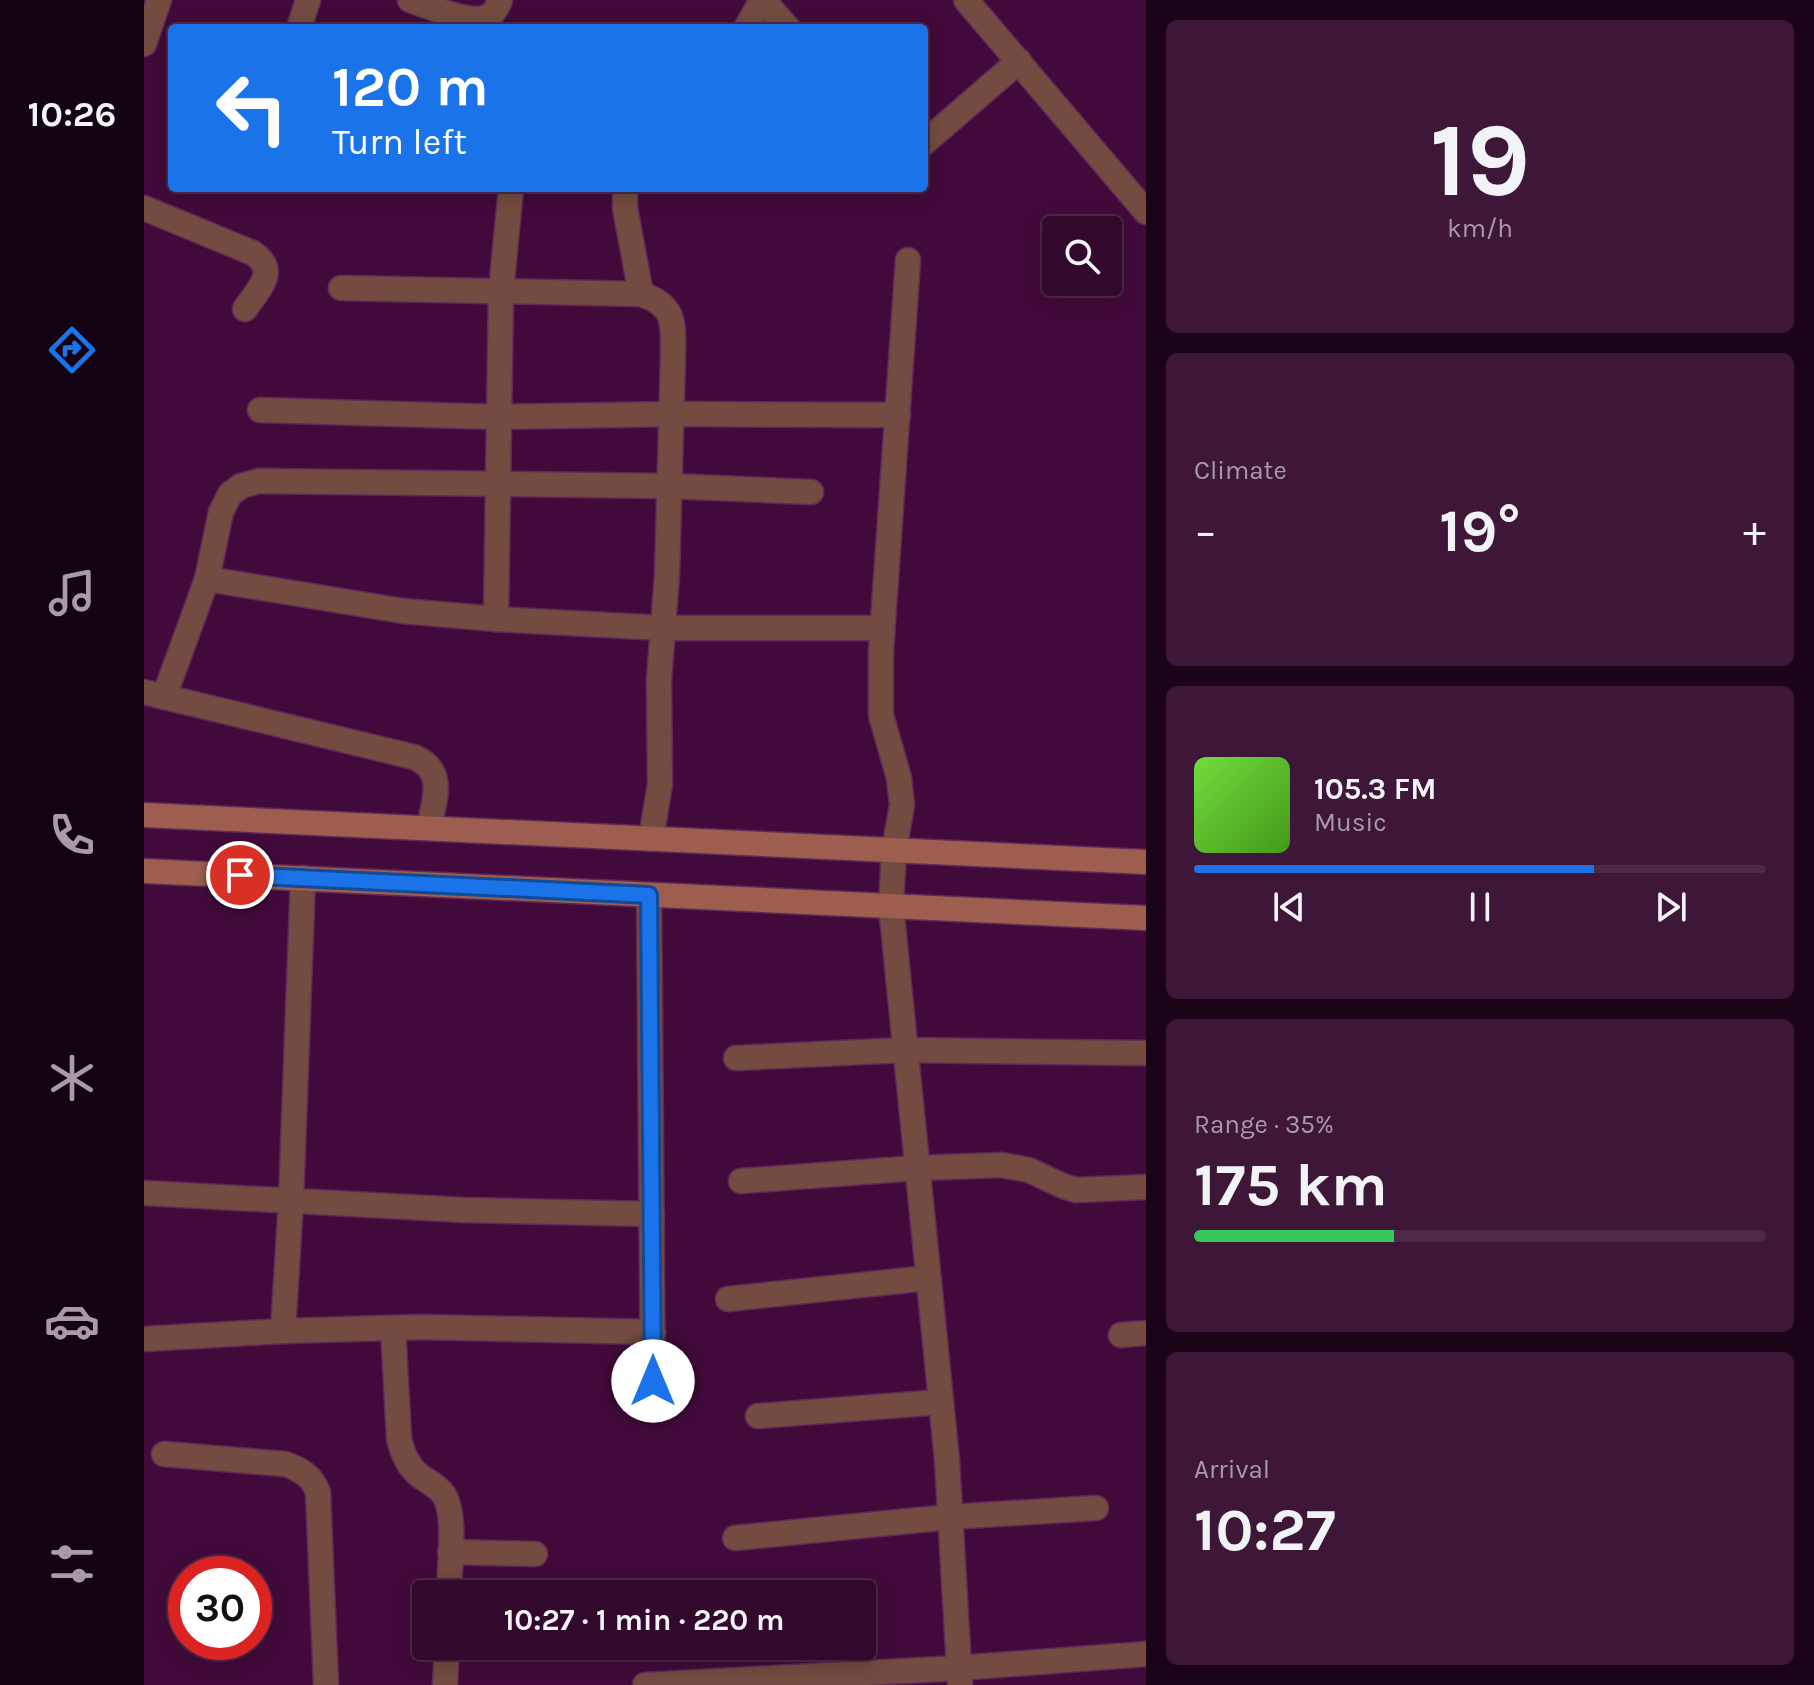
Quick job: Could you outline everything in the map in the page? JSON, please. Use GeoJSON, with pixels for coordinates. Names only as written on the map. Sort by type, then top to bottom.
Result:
{"type":"FeatureCollection","features":[{"type":"Feature","properties":{"kind":"main road"},"geometry":{"type":"LineString","coordinates":[[144,815],[1146,862]]}},
{"type":"Feature","properties":{"kind":"main road"},"geometry":{"type":"LineString","coordinates":[[144,871],[1146,918]]}},
{"type":"Feature","properties":{"kind":"street"},"geometry":{"type":"LineString","coordinates":[[144,44],[159,0]]}},
{"type":"Feature","properties":{"kind":"street"},"geometry":{"type":"LineString","coordinates":[[300,24],[308,0]]}},
{"type":"Feature","properties":{"kind":"street"},"geometry":{"type":"LineString","coordinates":[[410,0],[461,17],[483,19],[492,15],[500,0]]}},
{"type":"Feature","properties":{"kind":"street"},"geometry":{"type":"LineString","coordinates":[[748,24],[762,0],[784,24]]}},
{"type":"Feature","properties":{"kind":"street"},"geometry":{"type":"LineString","coordinates":[[966,0],[1146,212]]}},
{"type":"Feature","properties":{"kind":"street"},"geometry":{"type":"LineString","coordinates":[[928,140],[1019,61]]}},
{"type":"Feature","properties":{"kind":"street"},"geometry":{"type":"LineString","coordinates":[[496,619],[501,291],[511,192]]}},
{"type":"Feature","properties":{"kind":"street"},"geometry":{"type":"LineString","coordinates":[[625,192],[625,208],[641,294]]}},
{"type":"Feature","properties":{"kind":"street"},"geometry":{"type":"LineString","coordinates":[[144,208],[261,259],[267,271],[245,309]]}},
{"type":"Feature","properties":{"kind":"street"},"geometry":{"type":"LineString","coordinates":[[908,260],[882,628],[881,715],[899,778],[902,805],[894,850],[891,906],[941,1402],[960,1676]]}},
{"type":"Feature","properties":{"kind":"street"},"geometry":{"type":"LineString","coordinates":[[341,288],[641,294],[657,300],[671,317],[670,486],[659,680],[660,784],[651,839]]}},
{"type":"Feature","properties":{"kind":"street"},"geometry":{"type":"LineString","coordinates":[[260,410],[499,417],[898,415]]}},
{"type":"Feature","properties":{"kind":"street"},"geometry":{"type":"LineString","coordinates":[[429,828],[437,785],[434,774],[423,761],[154,695],[207,579],[221,512],[230,494],[241,486],[259,481],[670,486],[811,492]]}},
{"type":"Feature","properties":{"kind":"street"},"geometry":{"type":"LineString","coordinates":[[207,579],[403,611],[496,619],[663,628],[882,628]]}},
{"type":"Feature","properties":{"kind":"street"},"geometry":{"type":"LineString","coordinates":[[283,1331],[303,878]]}},
{"type":"Feature","properties":{"kind":"street"},"geometry":{"type":"LineString","coordinates":[[649,895],[653,1405]]}},
{"type":"Feature","properties":{"kind":"street"},"geometry":{"type":"LineString","coordinates":[[736,1058],[905,1050],[1146,1053]]}},
{"type":"Feature","properties":{"kind":"street"},"geometry":{"type":"LineString","coordinates":[[741,1181],[1002,1165],[1029,1170],[1076,1190],[1146,1187]]}},
{"type":"Feature","properties":{"kind":"street"},"geometry":{"type":"LineString","coordinates":[[144,1193],[464,1210],[652,1214]]}},
{"type":"Feature","properties":{"kind":"street"},"geometry":{"type":"LineString","coordinates":[[728,1299],[928,1278]]}},
{"type":"Feature","properties":{"kind":"street"},"geometry":{"type":"LineString","coordinates":[[144,1339],[393,1328],[653,1332]]}},
{"type":"Feature","properties":{"kind":"street"},"geometry":{"type":"LineString","coordinates":[[393,1328],[399,1438],[402,1451],[414,1470],[437,1486],[448,1504],[451,1519],[449,1580]]}},
{"type":"Feature","properties":{"kind":"street"},"geometry":{"type":"LineString","coordinates":[[1121,1335],[1146,1333]]}},
{"type":"Feature","properties":{"kind":"street"},"geometry":{"type":"LineString","coordinates":[[758,1416],[941,1402]]}},
{"type":"Feature","properties":{"kind":"street"},"geometry":{"type":"LineString","coordinates":[[164,1454],[285,1464],[297,1468],[314,1482],[318,1492],[326,1685]]}},
{"type":"Feature","properties":{"kind":"street"},"geometry":{"type":"LineString","coordinates":[[735,1538],[950,1517],[1096,1508]]}},
{"type":"Feature","properties":{"kind":"street"},"geometry":{"type":"LineString","coordinates":[[450,1552],[535,1554]]}},
{"type":"Feature","properties":{"kind":"street"},"geometry":{"type":"LineString","coordinates":[[645,1685],[960,1676],[1146,1654]]}},
{"type":"Feature","properties":{"kind":"street"},"geometry":{"type":"LineString","coordinates":[[445,1685],[446,1660]]}},
{"type":"Feature","properties":{"kind":"route"},"geometry":{"type":"LineString","coordinates":[[240,875],[649,895],[653,1381]]}}]}
